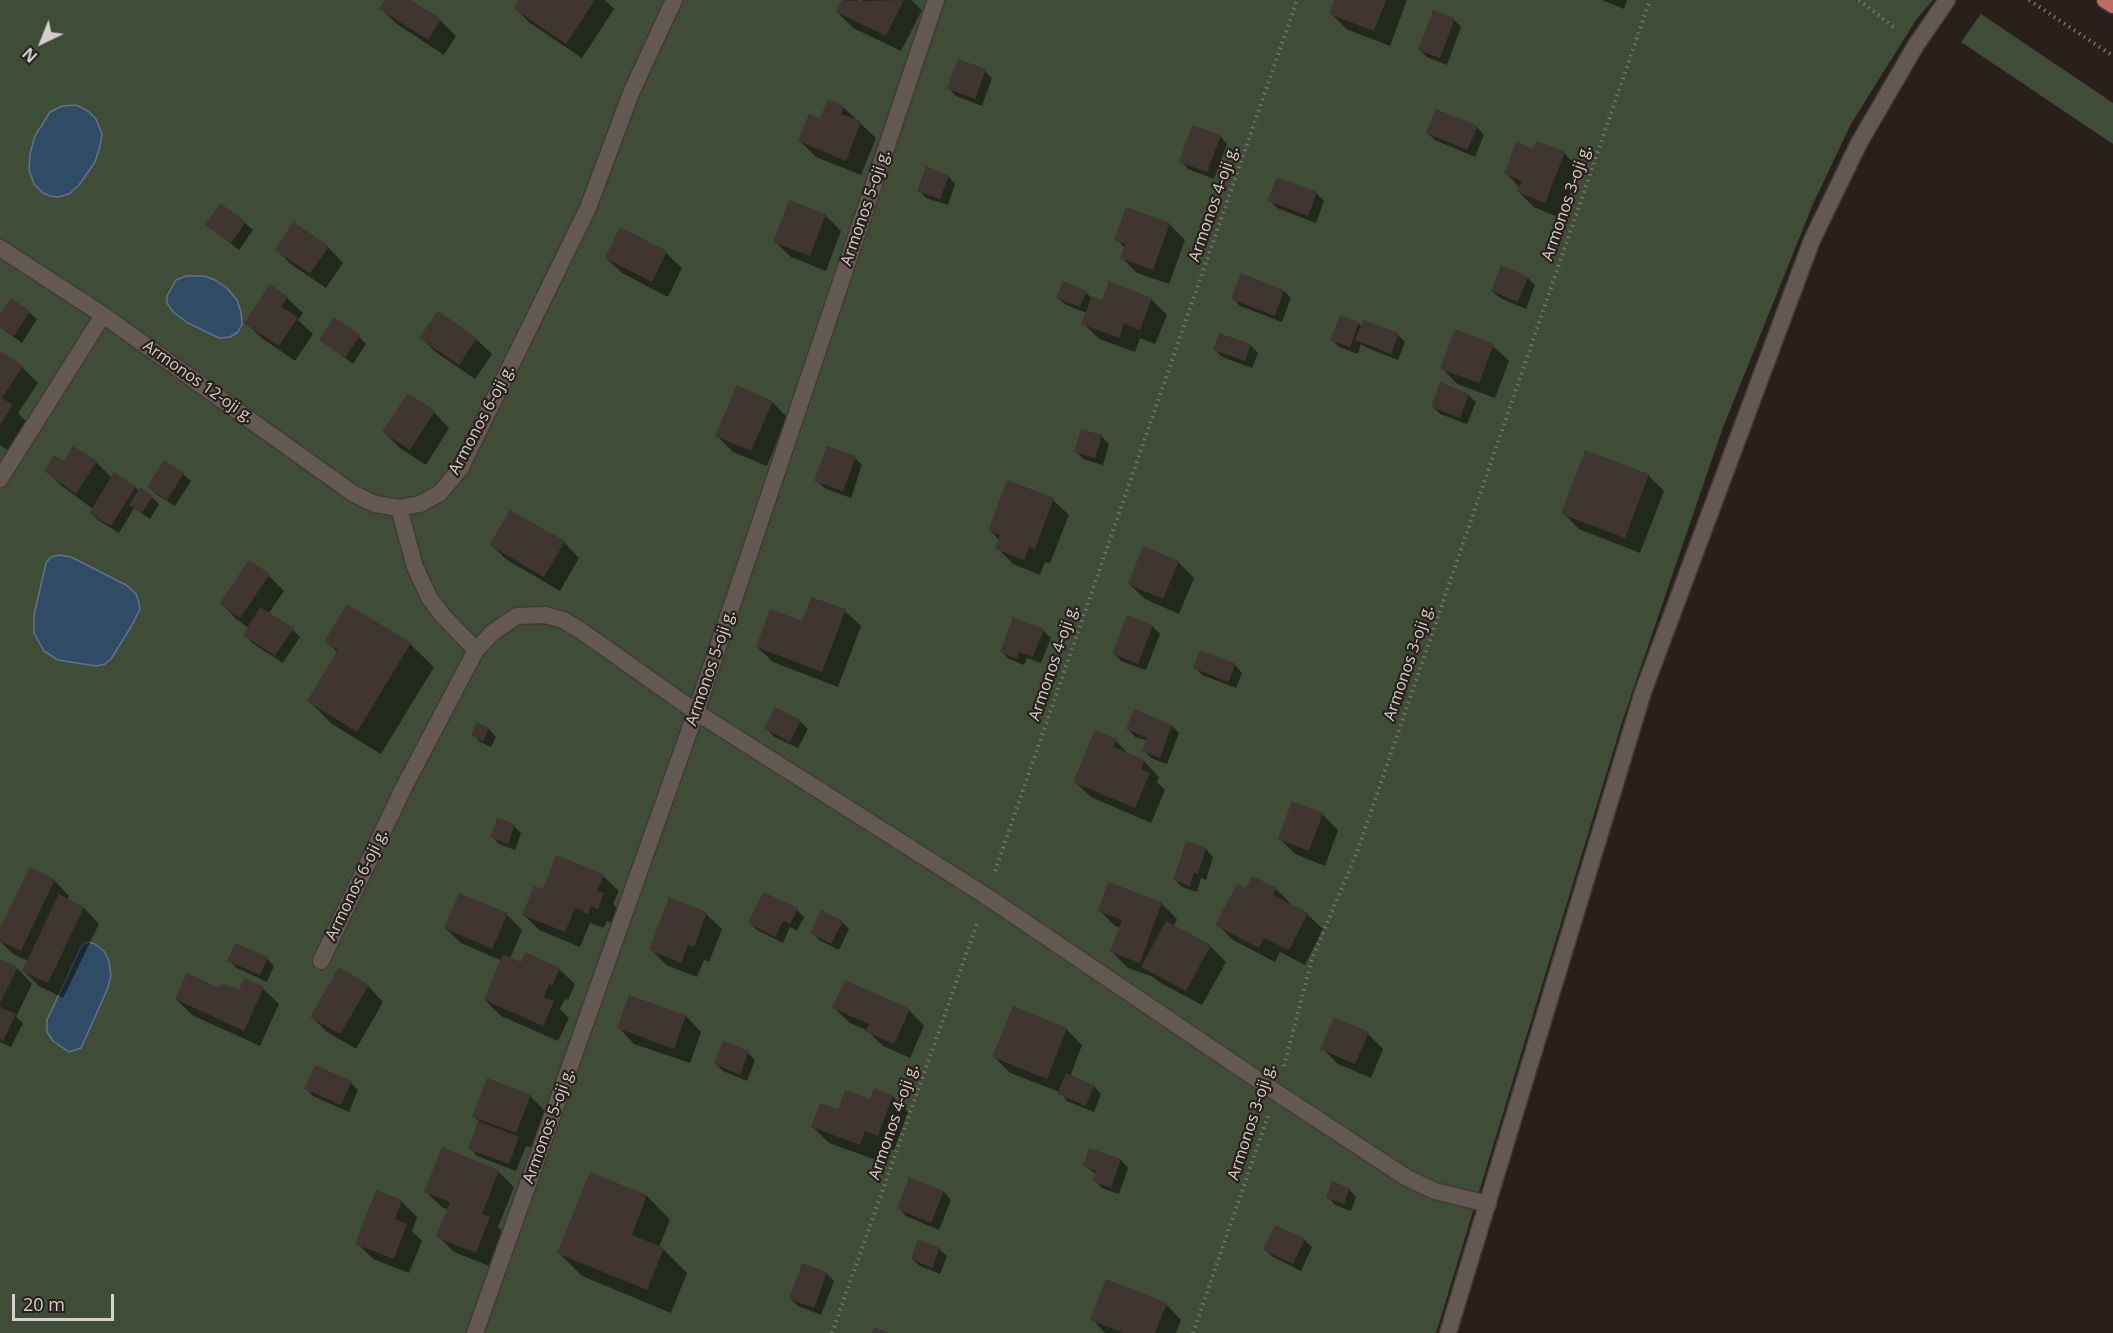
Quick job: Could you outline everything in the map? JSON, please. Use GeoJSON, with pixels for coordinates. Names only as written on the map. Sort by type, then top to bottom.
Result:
{"type":"FeatureCollection","features":[{"type":"Feature","properties":{"kind":"main road"},"geometry":{"type":"LineString","coordinates":[[2105,0],[2113,5]]}},
{"type":"Feature","properties":{"kind":"street","name":"Armonos 6-oji g."},"geometry":{"type":"LineString","coordinates":[[399,508],[420,504],[440,493],[460,469],[588,208],[631,93],[674,0]]}},
{"type":"Feature","properties":{"kind":"street","name":"Armonos 5-oji g."},"geometry":{"type":"LineString","coordinates":[[475,1333],[696,712],[936,0]]}},
{"type":"Feature","properties":{"kind":"street"},"geometry":{"type":"LineString","coordinates":[[1448,1333],[1643,692],[1812,240],[1859,143],[1916,45],[1947,0]]}},
{"type":"Feature","properties":{"kind":"street","name":"Armonos 12-oji g."},"geometry":{"type":"LineString","coordinates":[[0,248],[103,315],[354,494],[375,504],[399,508]]}},
{"type":"Feature","properties":{"kind":"street"},"geometry":{"type":"LineString","coordinates":[[0,479],[103,315]]}},
{"type":"Feature","properties":{"kind":"street"},"geometry":{"type":"LineString","coordinates":[[399,508],[415,567],[430,599],[476,650]]}},
{"type":"Feature","properties":{"kind":"street","name":"Armonos 6-oji g."},"geometry":{"type":"LineString","coordinates":[[321,961],[404,787],[476,650],[493,632],[517,616],[545,615],[563,620],[580,630],[696,712],[986,896],[1407,1178],[1435,1191],[1488,1204]]}},
{"type":"Feature","properties":{"kind":"path","name":"Armonos 4-oji g."},"geometry":{"type":"LineString","coordinates":[[832,1333],[1297,0]]}},
{"type":"Feature","properties":{"kind":"path","name":"Armonos 3-oji g."},"geometry":{"type":"LineString","coordinates":[[1193,1333],[1276,1092],[1312,959],[1357,852],[1650,0]]}},
{"type":"Feature","properties":{"kind":"path"},"geometry":{"type":"LineString","coordinates":[[1859,0],[1916,45]]}},
{"type":"Feature","properties":{"kind":"path"},"geometry":{"type":"LineString","coordinates":[[2030,0],[2113,56]]}},
{"type":"Feature","properties":{"kind":"green space"},"geometry":{"type":"Polygon","coordinates":[[[0,0],[1933,0],[1916,20],[1851,124],[1813,204],[1722,430],[1623,719],[1436,1333],[0,1333],[0,0]]]}},
{"type":"Feature","properties":{"kind":"green space"},"geometry":{"type":"Polygon","coordinates":[[[1981,14],[2113,103],[2113,144],[1961,42],[1981,14]]]}},
{"type":"Feature","properties":{"kind":"water"},"geometry":{"type":"Polygon","coordinates":[[[76,105],[88,111],[96,119],[102,134],[100,146],[95,162],[79,185],[69,194],[58,197],[50,196],[34,184],[29,170],[35,136],[50,112],[62,106],[76,105]]]}},
{"type":"Feature","properties":{"kind":"water"},"geometry":{"type":"Polygon","coordinates":[[[186,276],[204,276],[227,288],[237,300],[241,312],[242,324],[238,332],[230,337],[219,338],[188,323],[173,312],[167,303],[167,296],[176,280],[186,276]]]}},
{"type":"Feature","properties":{"kind":"water"},"geometry":{"type":"Polygon","coordinates":[[[59,555],[71,557],[126,585],[136,594],[140,609],[111,659],[105,664],[96,666],[58,660],[44,651],[34,633],[34,615],[46,563],[51,557],[59,555]]]}},
{"type":"Feature","properties":{"kind":"water"},"geometry":{"type":"Polygon","coordinates":[[[88,942],[104,951],[109,961],[111,976],[81,1048],[69,1052],[53,1041],[47,1032],[47,1020],[82,945],[88,942]]]}},
{"type":"Feature","properties":{"kind":"building"},"geometry":{"type":"Polygon","coordinates":[[[385,0],[411,0],[441,19],[428,40],[379,9],[385,0]]]}},
{"type":"Feature","properties":{"kind":"building"},"geometry":{"type":"Polygon","coordinates":[[[518,0],[595,0],[566,44],[513,8],[518,0]]]}},
{"type":"Feature","properties":{"kind":"building"},"geometry":{"type":"Polygon","coordinates":[[[842,0],[904,0],[886,36],[836,12],[842,0]]]}},
{"type":"Feature","properties":{"kind":"building"},"geometry":{"type":"Polygon","coordinates":[[[1334,0],[1386,0],[1374,31],[1329,14],[1334,0]]]}},
{"type":"Feature","properties":{"kind":"building"},"geometry":{"type":"Polygon","coordinates":[[[1433,10],[1455,18],[1440,58],[1418,50],[1433,10]]]}},
{"type":"Feature","properties":{"kind":"building"},"geometry":{"type":"Polygon","coordinates":[[[958,59],[986,69],[975,99],[947,89],[958,59]]]}},
{"type":"Feature","properties":{"kind":"building"},"geometry":{"type":"Polygon","coordinates":[[[828,99],[844,106],[841,114],[861,121],[846,161],[798,141],[809,114],[820,118],[828,99]]]}},
{"type":"Feature","properties":{"kind":"building"},"geometry":{"type":"Polygon","coordinates":[[[1436,109],[1478,126],[1467,150],[1426,133],[1436,109]]]}},
{"type":"Feature","properties":{"kind":"building"},"geometry":{"type":"Polygon","coordinates":[[[1192,125],[1221,135],[1207,172],[1179,162],[1192,125]]]}},
{"type":"Feature","properties":{"kind":"building"},"geometry":{"type":"Polygon","coordinates":[[[1537,141],[1565,152],[1545,203],[1517,192],[1522,181],[1504,174],[1516,142],[1533,149],[1537,141]]]}},
{"type":"Feature","properties":{"kind":"building"},"geometry":{"type":"Polygon","coordinates":[[[926,166],[949,175],[940,199],[917,191],[926,166]]]}},
{"type":"Feature","properties":{"kind":"building"},"geometry":{"type":"Polygon","coordinates":[[[1277,177],[1317,192],[1308,216],[1267,201],[1277,177]]]}},
{"type":"Feature","properties":{"kind":"building"},"geometry":{"type":"Polygon","coordinates":[[[789,200],[826,214],[810,256],[773,242],[789,200]]]}},
{"type":"Feature","properties":{"kind":"building"},"geometry":{"type":"Polygon","coordinates":[[[220,203],[246,222],[231,243],[205,225],[220,203]]]}},
{"type":"Feature","properties":{"kind":"building"},"geometry":{"type":"Polygon","coordinates":[[[1126,207],[1170,223],[1153,270],[1120,258],[1125,244],[1114,240],[1126,207]]]}},
{"type":"Feature","properties":{"kind":"building"},"geometry":{"type":"Polygon","coordinates":[[[293,222],[329,246],[310,274],[275,250],[293,222]]]}},
{"type":"Feature","properties":{"kind":"building"},"geometry":{"type":"Polygon","coordinates":[[[620,227],[667,251],[652,282],[605,258],[620,227]]]}},
{"type":"Feature","properties":{"kind":"building"},"geometry":{"type":"Polygon","coordinates":[[[1501,265],[1528,277],[1518,302],[1491,291],[1501,265]]]}},
{"type":"Feature","properties":{"kind":"building"},"geometry":{"type":"Polygon","coordinates":[[[1241,273],[1284,290],[1275,316],[1231,299],[1241,273]]]}},
{"type":"Feature","properties":{"kind":"building"},"geometry":{"type":"Polygon","coordinates":[[[1063,281],[1087,291],[1080,307],[1056,298],[1063,281]]]}},
{"type":"Feature","properties":{"kind":"building"},"geometry":{"type":"Polygon","coordinates":[[[1109,281],[1152,298],[1140,330],[1124,323],[1119,338],[1081,324],[1092,296],[1102,300],[1109,281]]]}},
{"type":"Feature","properties":{"kind":"building"},"geometry":{"type":"Polygon","coordinates":[[[270,284],[288,297],[281,307],[298,317],[279,346],[244,323],[270,284]]]}},
{"type":"Feature","properties":{"kind":"building"},"geometry":{"type":"Polygon","coordinates":[[[11,298],[30,311],[14,336],[0,327],[0,314],[11,298]]]}},
{"type":"Feature","properties":{"kind":"building"},"geometry":{"type":"Polygon","coordinates":[[[438,311],[477,338],[459,365],[419,338],[438,311]]]}},
{"type":"Feature","properties":{"kind":"building"},"geometry":{"type":"Polygon","coordinates":[[[1340,315],[1359,322],[1350,347],[1330,340],[1340,315]]]}},
{"type":"Feature","properties":{"kind":"building"},"geometry":{"type":"Polygon","coordinates":[[[334,317],[360,335],[345,358],[319,340],[334,317]]]}},
{"type":"Feature","properties":{"kind":"building"},"geometry":{"type":"Polygon","coordinates":[[[1363,320],[1399,333],[1391,354],[1355,340],[1363,320]]]}},
{"type":"Feature","properties":{"kind":"building"},"geometry":{"type":"Polygon","coordinates":[[[1455,329],[1494,344],[1479,383],[1440,369],[1455,329]]]}},
{"type":"Feature","properties":{"kind":"building"},"geometry":{"type":"Polygon","coordinates":[[[1219,333],[1251,344],[1245,361],[1213,350],[1219,333]]]}},
{"type":"Feature","properties":{"kind":"building"},"geometry":{"type":"Polygon","coordinates":[[[0,351],[23,366],[2,398],[13,405],[0,425],[0,351]]]}},
{"type":"Feature","properties":{"kind":"building"},"geometry":{"type":"Polygon","coordinates":[[[1440,382],[1469,394],[1460,418],[1431,407],[1440,382]]]}},
{"type":"Feature","properties":{"kind":"building"},"geometry":{"type":"Polygon","coordinates":[[[737,385],[773,401],[751,451],[715,436],[737,385]]]}},
{"type":"Feature","properties":{"kind":"building"},"geometry":{"type":"Polygon","coordinates":[[[408,393],[435,411],[410,450],[382,432],[408,393]]]}},
{"type":"Feature","properties":{"kind":"building"},"geometry":{"type":"Polygon","coordinates":[[[1081,429],[1102,435],[1095,458],[1074,452],[1081,429]]]}},
{"type":"Feature","properties":{"kind":"building"},"geometry":{"type":"Polygon","coordinates":[[[73,446],[97,461],[76,494],[44,471],[54,455],[64,461],[73,446]]]}},
{"type":"Feature","properties":{"kind":"building"},"geometry":{"type":"Polygon","coordinates":[[[827,446],[856,456],[843,491],[814,481],[827,446]]]}},
{"type":"Feature","properties":{"kind":"building"},"geometry":{"type":"Polygon","coordinates":[[[1585,450],[1649,474],[1625,538],[1561,514],[1585,450]]]}},
{"type":"Feature","properties":{"kind":"building"},"geometry":{"type":"Polygon","coordinates":[[[164,460],[184,473],[167,500],[147,487],[164,460]]]}},
{"type":"Feature","properties":{"kind":"building"},"geometry":{"type":"Polygon","coordinates":[[[114,472],[136,486],[111,526],[89,513],[114,472]]]}},
{"type":"Feature","properties":{"kind":"building"},"geometry":{"type":"Polygon","coordinates":[[[1007,480],[1054,498],[1035,549],[1029,547],[1024,560],[995,549],[1000,535],[988,531],[1007,480]]]}},
{"type":"Feature","properties":{"kind":"building"},"geometry":{"type":"Polygon","coordinates":[[[140,487],[153,496],[142,513],[129,505],[140,487]]]}},
{"type":"Feature","properties":{"kind":"building"},"geometry":{"type":"Polygon","coordinates":[[[510,510],[565,541],[544,577],[489,545],[510,510]]]}},
{"type":"Feature","properties":{"kind":"building"},"geometry":{"type":"Polygon","coordinates":[[[1143,546],[1179,561],[1163,599],[1128,584],[1143,546]]]}},
{"type":"Feature","properties":{"kind":"building"},"geometry":{"type":"Polygon","coordinates":[[[249,560],[270,574],[240,618],[219,604],[249,560]]]}},
{"type":"Feature","properties":{"kind":"building"},"geometry":{"type":"Polygon","coordinates":[[[811,597],[846,609],[822,672],[756,647],[770,609],[802,621],[811,597]]]}},
{"type":"Feature","properties":{"kind":"building"},"geometry":{"type":"Polygon","coordinates":[[[347,604],[411,643],[357,732],[307,701],[338,650],[324,642],[347,604]]]}},
{"type":"Feature","properties":{"kind":"building"},"geometry":{"type":"Polygon","coordinates":[[[260,607],[294,628],[275,656],[243,635],[260,607]]]}},
{"type":"Feature","properties":{"kind":"building"},"geometry":{"type":"Polygon","coordinates":[[[1127,615],[1153,625],[1138,664],[1112,654],[1127,615]]]}},
{"type":"Feature","properties":{"kind":"building"},"geometry":{"type":"Polygon","coordinates":[[[1013,617],[1044,629],[1033,657],[1019,652],[1017,659],[1000,652],[1013,617]]]}},
{"type":"Feature","properties":{"kind":"building"},"geometry":{"type":"Polygon","coordinates":[[[1200,650],[1236,664],[1228,682],[1193,668],[1200,650]]]}},
{"type":"Feature","properties":{"kind":"building"},"geometry":{"type":"Polygon","coordinates":[[[775,707],[801,720],[790,742],[764,728],[775,707]]]}},
{"type":"Feature","properties":{"kind":"building"},"geometry":{"type":"Polygon","coordinates":[[[1134,709],[1172,725],[1160,758],[1142,751],[1147,738],[1126,729],[1134,709]]]}},
{"type":"Feature","properties":{"kind":"building"},"geometry":{"type":"Polygon","coordinates":[[[477,722],[489,728],[483,741],[471,735],[477,722]]]}},
{"type":"Feature","properties":{"kind":"building"},"geometry":{"type":"Polygon","coordinates":[[[1095,730],[1117,739],[1114,747],[1145,760],[1141,769],[1150,773],[1135,808],[1073,782],[1095,730]]]}},
{"type":"Feature","properties":{"kind":"building"},"geometry":{"type":"Polygon","coordinates":[[[1292,801],[1323,813],[1309,851],[1278,839],[1292,801]]]}},
{"type":"Feature","properties":{"kind":"building"},"geometry":{"type":"Polygon","coordinates":[[[497,818],[515,824],[508,844],[490,837],[497,818]]]}},
{"type":"Feature","properties":{"kind":"building"},"geometry":{"type":"Polygon","coordinates":[[[1186,841],[1206,848],[1198,874],[1194,872],[1190,886],[1173,880],[1186,841]]]}},
{"type":"Feature","properties":{"kind":"building"},"geometry":{"type":"Polygon","coordinates":[[[556,855],[604,874],[597,891],[604,893],[598,909],[591,906],[588,914],[575,908],[565,932],[522,915],[534,886],[543,889],[556,855]]]}},
{"type":"Feature","properties":{"kind":"building"},"geometry":{"type":"Polygon","coordinates":[[[30,867],[55,879],[21,951],[0,941],[0,928],[30,867]]]}},
{"type":"Feature","properties":{"kind":"building"},"geometry":{"type":"Polygon","coordinates":[[[1252,876],[1277,888],[1273,895],[1308,913],[1289,950],[1264,938],[1259,948],[1215,925],[1237,884],[1246,888],[1252,876]]]}},
{"type":"Feature","properties":{"kind":"building"},"geometry":{"type":"Polygon","coordinates":[[[1108,882],[1162,902],[1140,963],[1110,952],[1122,920],[1098,911],[1108,882]]]}},
{"type":"Feature","properties":{"kind":"building"},"geometry":{"type":"Polygon","coordinates":[[[763,892],[798,908],[790,924],[783,921],[775,937],[748,923],[763,892]]]}},
{"type":"Feature","properties":{"kind":"building"},"geometry":{"type":"Polygon","coordinates":[[[459,893],[508,913],[492,949],[444,928],[459,893]]]}},
{"type":"Feature","properties":{"kind":"building"},"geometry":{"type":"Polygon","coordinates":[[[59,894],[84,907],[48,983],[22,971],[59,894]]]}},
{"type":"Feature","properties":{"kind":"building"},"geometry":{"type":"Polygon","coordinates":[[[669,897],[707,912],[694,947],[688,945],[681,963],[649,950],[669,897]]]}},
{"type":"Feature","properties":{"kind":"building"},"geometry":{"type":"Polygon","coordinates":[[[821,910],[843,921],[831,944],[810,933],[821,910]]]}},
{"type":"Feature","properties":{"kind":"building"},"geometry":{"type":"Polygon","coordinates":[[[1166,921],[1211,945],[1186,991],[1141,967],[1166,921]]]}},
{"type":"Feature","properties":{"kind":"building"},"geometry":{"type":"Polygon","coordinates":[[[235,943],[268,957],[260,975],[227,961],[235,943]]]}},
{"type":"Feature","properties":{"kind":"building"},"geometry":{"type":"Polygon","coordinates":[[[525,952],[560,968],[552,986],[549,984],[544,997],[554,1001],[543,1026],[484,1000],[503,954],[521,962],[525,952]]]}},
{"type":"Feature","properties":{"kind":"building"},"geometry":{"type":"Polygon","coordinates":[[[0,959],[18,967],[0,1003],[0,959]]]}},
{"type":"Feature","properties":{"kind":"building"},"geometry":{"type":"Polygon","coordinates":[[[339,967],[369,985],[340,1034],[310,1017],[339,967]]]}},
{"type":"Feature","properties":{"kind":"building"},"geometry":{"type":"Polygon","coordinates":[[[187,973],[219,988],[222,983],[239,990],[244,978],[264,987],[244,1031],[175,999],[187,973]]]}},
{"type":"Feature","properties":{"kind":"building"},"geometry":{"type":"Polygon","coordinates":[[[845,980],[910,1009],[894,1044],[865,1031],[869,1024],[832,1008],[845,980]]]}},
{"type":"Feature","properties":{"kind":"building"},"geometry":{"type":"Polygon","coordinates":[[[629,995],[686,1015],[674,1049],[617,1028],[629,995]]]}},
{"type":"Feature","properties":{"kind":"building"},"geometry":{"type":"Polygon","coordinates":[[[1013,1006],[1067,1028],[1047,1079],[992,1057],[1013,1006]]]}},
{"type":"Feature","properties":{"kind":"building"},"geometry":{"type":"Polygon","coordinates":[[[0,1007],[16,1014],[3,1041],[0,1039],[0,1007]]]}},
{"type":"Feature","properties":{"kind":"building"},"geometry":{"type":"Polygon","coordinates":[[[1334,1017],[1369,1032],[1355,1064],[1320,1049],[1334,1017]]]}},
{"type":"Feature","properties":{"kind":"building"},"geometry":{"type":"Polygon","coordinates":[[[723,1041],[749,1051],[740,1075],[714,1064],[723,1041]]]}},
{"type":"Feature","properties":{"kind":"building"},"geometry":{"type":"Polygon","coordinates":[[[315,1065],[352,1081],[341,1105],[304,1089],[315,1065]]]}},
{"type":"Feature","properties":{"kind":"building"},"geometry":{"type":"Polygon","coordinates":[[[1066,1073],[1094,1085],[1086,1106],[1057,1094],[1066,1073]]]}},
{"type":"Feature","properties":{"kind":"building"},"geometry":{"type":"Polygon","coordinates":[[[487,1078],[531,1095],[516,1133],[472,1117],[487,1078]]]}},
{"type":"Feature","properties":{"kind":"building"},"geometry":{"type":"Polygon","coordinates":[[[874,1088],[893,1095],[878,1136],[865,1131],[860,1145],[811,1127],[820,1103],[838,1109],[845,1090],[870,1099],[874,1088]]]}},
{"type":"Feature","properties":{"kind":"building"},"geometry":{"type":"Polygon","coordinates":[[[478,1121],[519,1137],[509,1164],[468,1149],[478,1121]]]}},
{"type":"Feature","properties":{"kind":"building"},"geometry":{"type":"Polygon","coordinates":[[[442,1147],[499,1170],[482,1214],[490,1217],[476,1253],[436,1237],[450,1202],[424,1192],[442,1147]]]}},
{"type":"Feature","properties":{"kind":"building"},"geometry":{"type":"Polygon","coordinates":[[[1089,1148],[1121,1159],[1111,1188],[1093,1181],[1096,1171],[1083,1166],[1089,1148]]]}},
{"type":"Feature","properties":{"kind":"building"},"geometry":{"type":"Polygon","coordinates":[[[590,1172],[647,1195],[632,1235],[664,1248],[647,1290],[557,1253],[590,1172]]]}},
{"type":"Feature","properties":{"kind":"building"},"geometry":{"type":"Polygon","coordinates":[[[909,1177],[944,1191],[931,1223],[897,1209],[909,1177]]]}},
{"type":"Feature","properties":{"kind":"building"},"geometry":{"type":"Polygon","coordinates":[[[1332,1181],[1350,1188],[1344,1204],[1326,1198],[1332,1181]]]}},
{"type":"Feature","properties":{"kind":"building"},"geometry":{"type":"Polygon","coordinates":[[[376,1190],[402,1200],[395,1219],[407,1224],[394,1259],[355,1244],[376,1190]]]}},
{"type":"Feature","properties":{"kind":"building"},"geometry":{"type":"Polygon","coordinates":[[[1275,1225],[1305,1239],[1293,1264],[1263,1250],[1275,1225]]]}},
{"type":"Feature","properties":{"kind":"building"},"geometry":{"type":"Polygon","coordinates":[[[918,1239],[940,1248],[932,1268],[911,1259],[918,1239]]]}},
{"type":"Feature","properties":{"kind":"building"},"geometry":{"type":"Polygon","coordinates":[[[802,1263],[827,1272],[814,1308],[789,1299],[802,1263]]]}},
{"type":"Feature","properties":{"kind":"building"},"geometry":{"type":"Polygon","coordinates":[[[1106,1279],[1167,1303],[1155,1333],[1124,1333],[1090,1320],[1106,1279]]]}},
{"type":"Feature","properties":{"kind":"building"},"geometry":{"type":"Polygon","coordinates":[[[874,1327],[889,1333],[872,1333],[874,1327]]]}}]}
